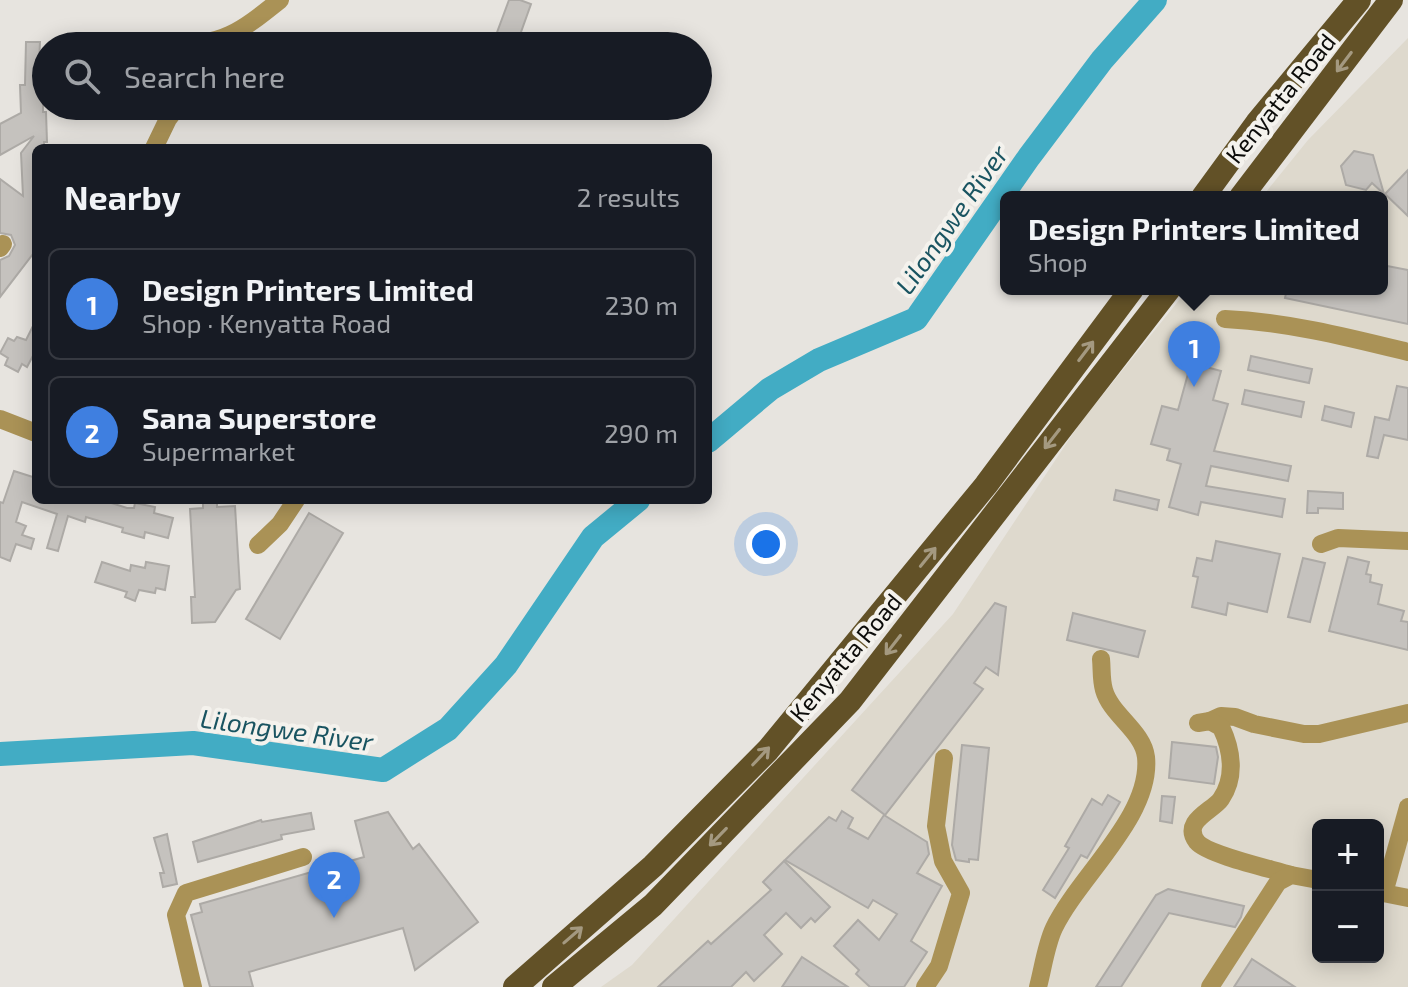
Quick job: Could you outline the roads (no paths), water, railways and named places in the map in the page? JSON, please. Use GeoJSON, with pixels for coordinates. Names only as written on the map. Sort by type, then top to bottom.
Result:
{"type":"FeatureCollection","features":[{"type":"Feature","properties":{"kind":"main road","name":"Kenyatta Road"},"geometry":{"type":"LineString","coordinates":[[1207,191],[1257,123],[1359,0]]}},
{"type":"Feature","properties":{"kind":"main road","name":"Kenyatta Road"},"geometry":{"type":"LineString","coordinates":[[1246,191],[1391,0]]}},
{"type":"Feature","properties":{"kind":"main road","name":"Kenyatta Road"},"geometry":{"type":"LineString","coordinates":[[515,987],[653,866],[768,750],[986,485],[1128,295]]}},
{"type":"Feature","properties":{"kind":"main road","name":"Kenyatta Road"},"geometry":{"type":"LineString","coordinates":[[554,987],[653,905],[850,701],[1164,295]]}},
{"type":"Feature","properties":{"kind":"street"},"geometry":{"type":"LineString","coordinates":[[240,32],[280,0]]}},
{"type":"Feature","properties":{"kind":"street"},"geometry":{"type":"LineString","coordinates":[[156,144],[168,120]]}},
{"type":"Feature","properties":{"kind":"street"},"geometry":{"type":"LineString","coordinates":[[1225,319],[1273,321],[1408,352]]}},
{"type":"Feature","properties":{"kind":"street"},"geometry":{"type":"LineString","coordinates":[[0,419],[32,431]]}},
{"type":"Feature","properties":{"kind":"street"},"geometry":{"type":"LineString","coordinates":[[258,545],[280,524],[293,504]]}},
{"type":"Feature","properties":{"kind":"street"},"geometry":{"type":"LineString","coordinates":[[1321,544],[1338,538],[1408,541]]}},
{"type":"Feature","properties":{"kind":"street"},"geometry":{"type":"LineString","coordinates":[[1038,987],[1053,929],[1131,817],[1146,775],[1146,756],[1142,745],[1104,692],[1101,659]]}},
{"type":"Feature","properties":{"kind":"street"},"geometry":{"type":"LineString","coordinates":[[1312,879],[1225,855],[1197,842],[1193,832],[1196,820],[1222,798],[1231,770],[1228,741],[1221,727],[1204,722],[1221,716],[1235,717],[1266,726],[1319,734],[1408,713]]}},
{"type":"Feature","properties":{"kind":"street"},"geometry":{"type":"LineString","coordinates":[[925,987],[939,966],[961,893],[943,861],[936,826],[944,758]]}},
{"type":"Feature","properties":{"kind":"street"},"geometry":{"type":"LineString","coordinates":[[1382,891],[1408,807]]}},
{"type":"Feature","properties":{"kind":"street"},"geometry":{"type":"LineString","coordinates":[[193,987],[176,915],[186,893],[303,857]]}},
{"type":"Feature","properties":{"kind":"street"},"geometry":{"type":"LineString","coordinates":[[1210,987],[1278,882],[1291,875]]}},
{"type":"Feature","properties":{"kind":"street"},"geometry":{"type":"LineString","coordinates":[[1384,894],[1408,898]]}},
{"type":"Feature","properties":{"kind":"waterway","name":"Lilongwe River"},"geometry":{"type":"LineString","coordinates":[[1005,191],[1102,60],[1155,0]]}},
{"type":"Feature","properties":{"kind":"waterway","name":"Lilongwe River"},"geometry":{"type":"LineString","coordinates":[[712,438],[770,389],[819,360],[916,319],[1000,199]]}},
{"type":"Feature","properties":{"kind":"waterway","name":"Lilongwe River"},"geometry":{"type":"LineString","coordinates":[[0,754],[193,743],[383,770],[448,729],[506,665],[593,537],[633,504]]}},
{"type":"Feature","properties":{"kind":"place","name":"Design Printers Limited"},"geometry":{"type":"Point","coordinates":[1194,387]}},
{"type":"Feature","properties":{"kind":"place","name":"Sana Superstore"},"geometry":{"type":"Point","coordinates":[334,918]}}]}
